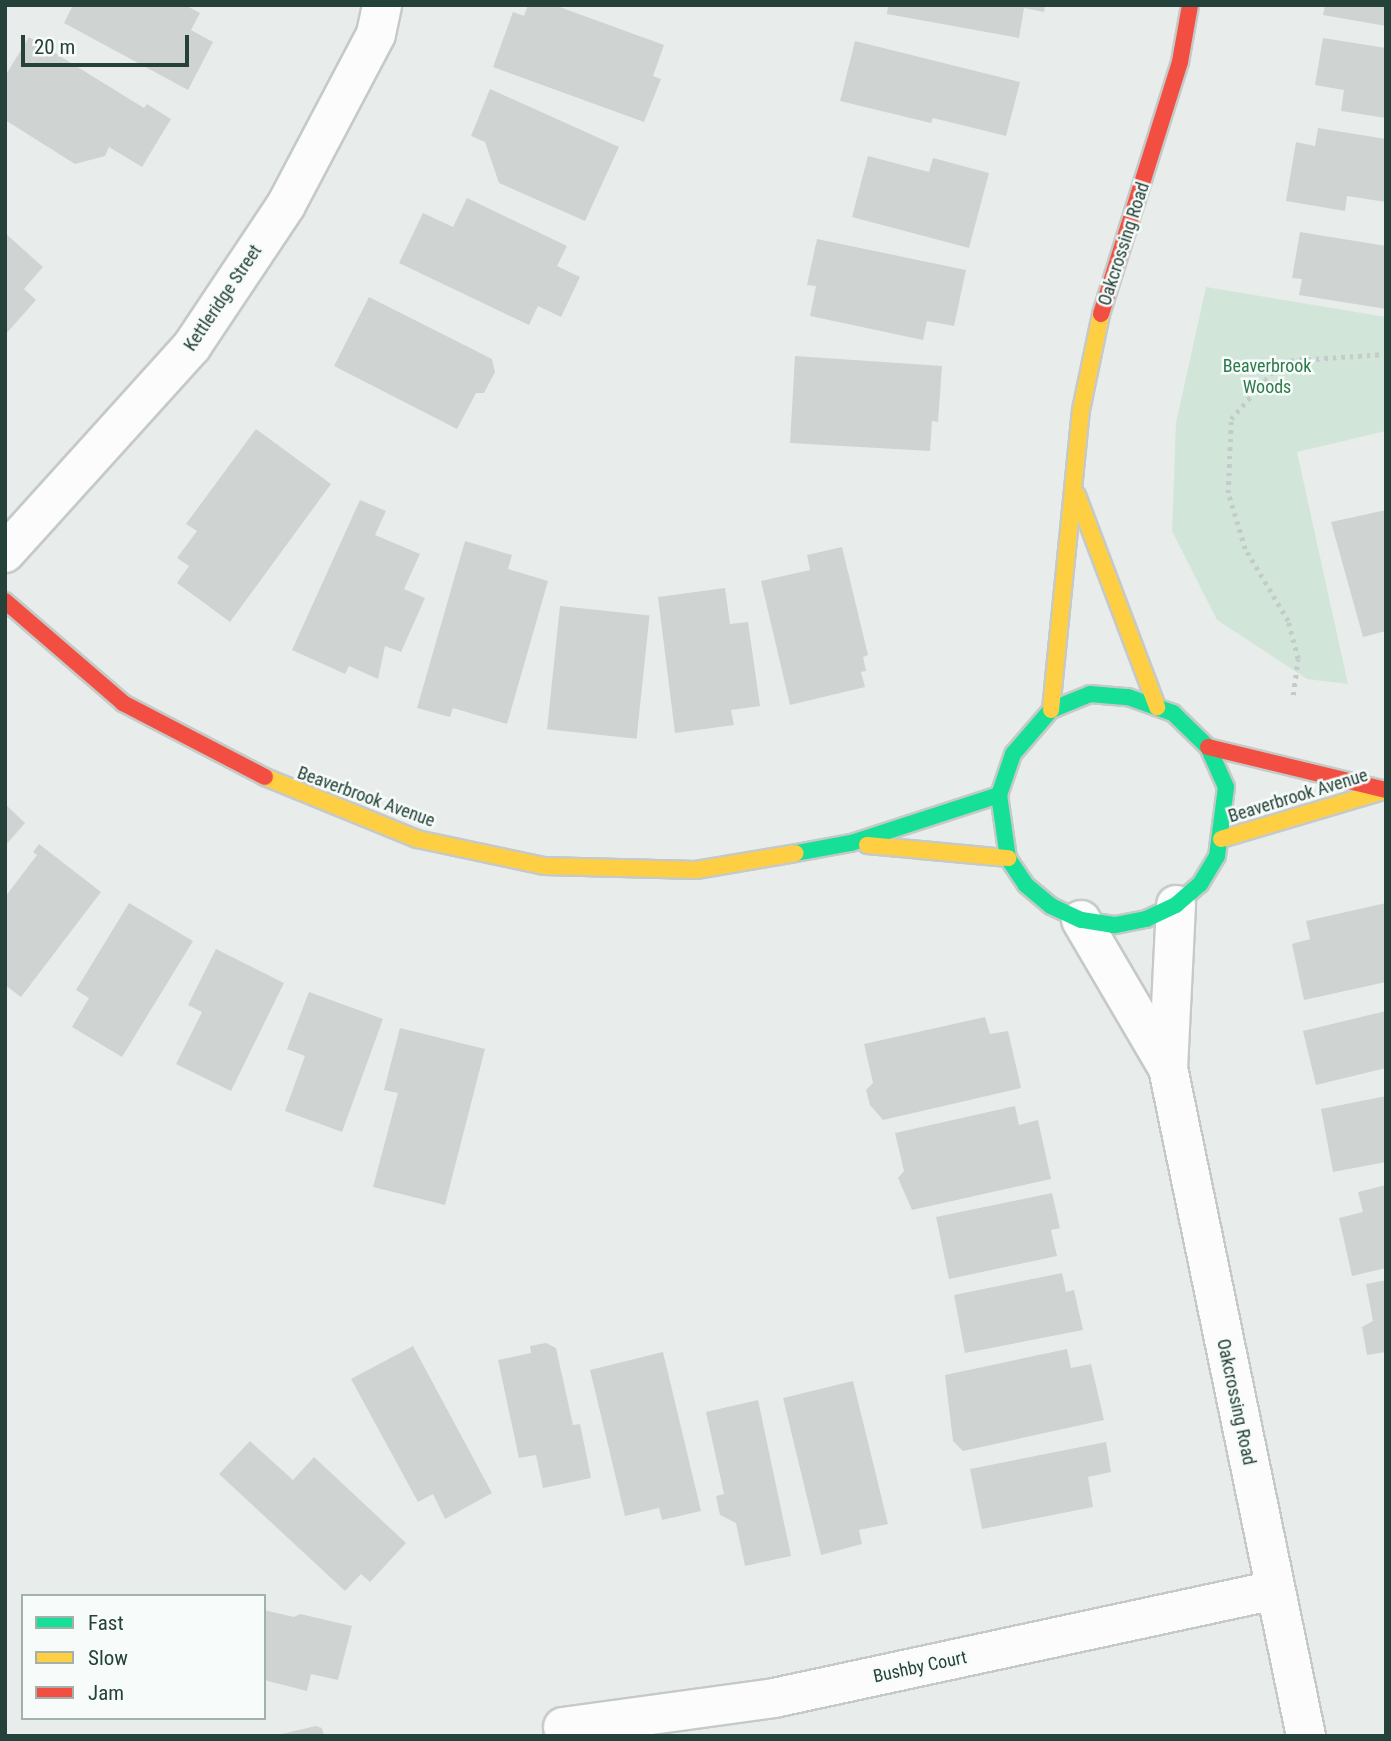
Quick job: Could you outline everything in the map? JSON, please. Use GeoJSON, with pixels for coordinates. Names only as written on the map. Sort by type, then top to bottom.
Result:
{"type":"FeatureCollection","features":[{"type":"Feature","properties":{"kind":"street","name":"Kettleridge Street"},"geometry":{"type":"LineString","coordinates":[[5,553],[192,346],[286,205],[376,34],[382,5]]}},
{"type":"Feature","properties":{"kind":"street","name":"Oakcrossing Road"},"geometry":{"type":"LineString","coordinates":[[1051,710],[1081,410],[1099,321],[1180,62],[1190,5]]}},
{"type":"Feature","properties":{"kind":"street","name":"Oakcrossing Road"},"geometry":{"type":"LineString","coordinates":[[1074,486],[1157,707]]}},
{"type":"Feature","properties":{"kind":"street","name":"Beaverbrook Avenue"},"geometry":{"type":"LineString","coordinates":[[5,601],[122,703],[286,788],[417,839],[544,866],[696,870],[851,844],[999,795]]}},
{"type":"Feature","properties":{"kind":"street"},"geometry":{"type":"LineString","coordinates":[[1090,694],[1128,697],[1157,707],[1173,713],[1208,747],[1226,787],[1217,856],[1200,884],[1175,905],[1146,919],[1114,925],[1081,920],[1051,906],[1026,886],[1009,858],[999,795],[1013,754],[1051,710],[1090,694]]}},
{"type":"Feature","properties":{"kind":"street","name":"Beaverbrook Avenue"},"geometry":{"type":"LineString","coordinates":[[1208,747],[1386,790]]}},
{"type":"Feature","properties":{"kind":"street","name":"Beaverbrook Avenue"},"geometry":{"type":"LineString","coordinates":[[1221,839],[1386,790]]}},
{"type":"Feature","properties":{"kind":"street","name":"Beaverbrook Avenue"},"geometry":{"type":"LineString","coordinates":[[851,844],[1009,858]]}},
{"type":"Feature","properties":{"kind":"street","name":"Oakcrossing Road"},"geometry":{"type":"LineString","coordinates":[[1175,905],[1168,1068],[1306,1736]]}},
{"type":"Feature","properties":{"kind":"street","name":"Oakcrossing Road"},"geometry":{"type":"LineString","coordinates":[[1081,920],[1168,1068]]}},
{"type":"Feature","properties":{"kind":"street","name":"Bushby Court"},"geometry":{"type":"LineString","coordinates":[[563,1727],[774,1698],[1275,1590]]}},
{"type":"Feature","properties":{"kind":"path"},"geometry":{"type":"LineString","coordinates":[[1293,695],[1298,659],[1288,621],[1245,549],[1228,493],[1231,419],[1282,361],[1386,354]]}},
{"type":"Feature","properties":{"kind":"green space","name":"Beaverbrook Woods"},"geometry":{"type":"Polygon","coordinates":[[[1206,287],[1386,317],[1386,431],[1297,452],[1348,684],[1307,679],[1217,620],[1172,531],[1176,423],[1206,287]]]}},
{"type":"Feature","properties":{"kind":"building"},"geometry":{"type":"Polygon","coordinates":[[[73,5],[185,5],[200,13],[191,30],[213,42],[188,90],[64,23],[73,5]]]}},
{"type":"Feature","properties":{"kind":"building"},"geometry":{"type":"Polygon","coordinates":[[[528,5],[554,5],[664,45],[653,76],[661,79],[644,122],[493,67],[513,12],[524,16],[528,5]]]}},
{"type":"Feature","properties":{"kind":"building"},"geometry":{"type":"Polygon","coordinates":[[[888,5],[1045,5],[1044,12],[1024,8],[1019,38],[887,14],[888,5]]]}},
{"type":"Feature","properties":{"kind":"building"},"geometry":{"type":"Polygon","coordinates":[[[1325,5],[1386,5],[1386,26],[1323,15],[1325,5]]]}},
{"type":"Feature","properties":{"kind":"building"},"geometry":{"type":"Polygon","coordinates":[[[29,37],[144,108],[147,104],[171,119],[142,167],[109,147],[105,156],[75,164],[5,120],[5,76],[29,37]]]}},
{"type":"Feature","properties":{"kind":"building"},"geometry":{"type":"Polygon","coordinates":[[[1323,38],[1386,48],[1386,118],[1341,111],[1344,90],[1315,85],[1323,38]]]}},
{"type":"Feature","properties":{"kind":"building"},"geometry":{"type":"Polygon","coordinates":[[[855,41],[1020,82],[1006,136],[933,118],[931,123],[840,101],[855,41]]]}},
{"type":"Feature","properties":{"kind":"building"},"geometry":{"type":"Polygon","coordinates":[[[490,89],[619,147],[585,221],[499,183],[485,142],[471,136],[490,89]]]}},
{"type":"Feature","properties":{"kind":"building"},"geometry":{"type":"Polygon","coordinates":[[[1318,128],[1386,139],[1386,202],[1347,196],[1345,211],[1286,201],[1296,142],[1315,146],[1318,128]]]}},
{"type":"Feature","properties":{"kind":"building"},"geometry":{"type":"Polygon","coordinates":[[[868,156],[929,172],[933,158],[989,173],[969,248],[852,217],[868,156]]]}},
{"type":"Feature","properties":{"kind":"building"},"geometry":{"type":"Polygon","coordinates":[[[467,198],[567,246],[557,266],[580,277],[561,317],[538,306],[529,325],[399,263],[423,213],[453,227],[467,198]]]}},
{"type":"Feature","properties":{"kind":"building"},"geometry":{"type":"Polygon","coordinates":[[[1300,232],[1386,246],[1386,309],[1299,295],[1302,279],[1292,278],[1300,232]]]}},
{"type":"Feature","properties":{"kind":"building"},"geometry":{"type":"Polygon","coordinates":[[[5,233],[43,267],[24,289],[36,300],[5,335],[5,233]]]}},
{"type":"Feature","properties":{"kind":"building"},"geometry":{"type":"Polygon","coordinates":[[[817,239],[966,270],[954,326],[927,321],[923,340],[810,316],[816,286],[807,285],[817,239]]]}},
{"type":"Feature","properties":{"kind":"building"},"geometry":{"type":"Polygon","coordinates":[[[369,297],[492,359],[495,372],[484,393],[476,393],[457,429],[334,366],[369,297]]]}},
{"type":"Feature","properties":{"kind":"building"},"geometry":{"type":"Polygon","coordinates":[[[795,356],[942,366],[938,422],[932,421],[930,451],[790,443],[795,356]]]}},
{"type":"Feature","properties":{"kind":"building"},"geometry":{"type":"Polygon","coordinates":[[[256,429],[331,484],[230,622],[177,583],[189,566],[177,558],[197,531],[186,524],[256,429]]]}},
{"type":"Feature","properties":{"kind":"building"},"geometry":{"type":"Polygon","coordinates":[[[360,500],[386,511],[375,535],[420,554],[404,589],[425,598],[401,652],[385,646],[378,679],[349,666],[345,674],[292,650],[360,500]]]}},
{"type":"Feature","properties":{"kind":"building"},"geometry":{"type":"Polygon","coordinates":[[[1386,510],[1386,631],[1363,637],[1331,522],[1386,510]]]}},
{"type":"Feature","properties":{"kind":"building"},"geometry":{"type":"Polygon","coordinates":[[[465,541],[512,555],[508,569],[548,581],[507,724],[453,708],[450,717],[417,708],[465,541]]]}},
{"type":"Feature","properties":{"kind":"building"},"geometry":{"type":"Polygon","coordinates":[[[842,547],[868,655],[863,657],[866,671],[861,672],[865,687],[790,705],[761,581],[810,570],[807,555],[842,547]]]}},
{"type":"Feature","properties":{"kind":"building"},"geometry":{"type":"Polygon","coordinates":[[[725,588],[730,624],[748,622],[760,706],[731,710],[734,725],[675,733],[658,597],[725,588]]]}},
{"type":"Feature","properties":{"kind":"building"},"geometry":{"type":"Polygon","coordinates":[[[560,606],[650,615],[637,739],[547,729],[560,606]]]}},
{"type":"Feature","properties":{"kind":"building"},"geometry":{"type":"Polygon","coordinates":[[[5,804],[25,823],[5,846],[5,804]]]}},
{"type":"Feature","properties":{"kind":"building"},"geometry":{"type":"Polygon","coordinates":[[[39,844],[101,892],[21,997],[5,985],[5,897],[37,855],[33,852],[39,844]]]}},
{"type":"Feature","properties":{"kind":"building"},"geometry":{"type":"Polygon","coordinates":[[[129,903],[193,941],[122,1057],[72,1027],[89,998],[76,990],[129,903]]]}},
{"type":"Feature","properties":{"kind":"building"},"geometry":{"type":"Polygon","coordinates":[[[1386,903],[1386,982],[1304,1000],[1292,944],[1310,939],[1306,921],[1386,903]]]}},
{"type":"Feature","properties":{"kind":"building"},"geometry":{"type":"Polygon","coordinates":[[[216,949],[284,983],[231,1091],[176,1064],[202,1012],[188,1005],[216,949]]]}},
{"type":"Feature","properties":{"kind":"building"},"geometry":{"type":"Polygon","coordinates":[[[309,992],[383,1019],[342,1132],[285,1111],[305,1056],[287,1049],[309,992]]]}},
{"type":"Feature","properties":{"kind":"building"},"geometry":{"type":"Polygon","coordinates":[[[1386,1011],[1386,1068],[1316,1085],[1303,1031],[1386,1011]]]}},
{"type":"Feature","properties":{"kind":"building"},"geometry":{"type":"Polygon","coordinates":[[[985,1017],[990,1034],[1008,1031],[1021,1088],[883,1120],[870,1105],[866,1090],[873,1083],[864,1044],[985,1017]]]}},
{"type":"Feature","properties":{"kind":"building"},"geometry":{"type":"Polygon","coordinates":[[[400,1028],[485,1049],[445,1205],[373,1187],[398,1093],[384,1090],[400,1028]]]}},
{"type":"Feature","properties":{"kind":"building"},"geometry":{"type":"Polygon","coordinates":[[[1386,1096],[1386,1162],[1333,1172],[1321,1109],[1386,1096]]]}},
{"type":"Feature","properties":{"kind":"building"},"geometry":{"type":"Polygon","coordinates":[[[1015,1106],[1019,1125],[1038,1120],[1051,1179],[912,1210],[898,1178],[904,1171],[895,1133],[1015,1106]]]}},
{"type":"Feature","properties":{"kind":"building"},"geometry":{"type":"Polygon","coordinates":[[[1386,1185],[1386,1268],[1352,1276],[1339,1218],[1363,1212],[1358,1192],[1386,1185]]]}},
{"type":"Feature","properties":{"kind":"building"},"geometry":{"type":"Polygon","coordinates":[[[1052,1193],[1060,1228],[1051,1230],[1057,1256],[949,1279],[936,1217],[1052,1193]]]}},
{"type":"Feature","properties":{"kind":"building"},"geometry":{"type":"Polygon","coordinates":[[[1062,1273],[1066,1292],[1074,1290],[1083,1330],[965,1353],[954,1295],[1062,1273]]]}},
{"type":"Feature","properties":{"kind":"building"},"geometry":{"type":"Polygon","coordinates":[[[1386,1280],[1386,1352],[1367,1355],[1362,1327],[1373,1321],[1366,1284],[1386,1280]]]}},
{"type":"Feature","properties":{"kind":"building"},"geometry":{"type":"Polygon","coordinates":[[[546,1343],[556,1348],[573,1425],[580,1424],[591,1478],[543,1488],[536,1455],[519,1458],[498,1360],[531,1353],[530,1346],[546,1343]]]}},
{"type":"Feature","properties":{"kind":"building"},"geometry":{"type":"Polygon","coordinates":[[[413,1346],[492,1493],[445,1519],[433,1494],[418,1502],[351,1379],[413,1346]]]}},
{"type":"Feature","properties":{"kind":"building"},"geometry":{"type":"Polygon","coordinates":[[[1067,1349],[1071,1368],[1091,1364],[1104,1420],[963,1451],[953,1441],[945,1375],[1067,1349]]]}},
{"type":"Feature","properties":{"kind":"building"},"geometry":{"type":"Polygon","coordinates":[[[663,1352],[701,1511],[662,1520],[659,1508],[625,1516],[590,1370],[663,1352]]]}},
{"type":"Feature","properties":{"kind":"building"},"geometry":{"type":"Polygon","coordinates":[[[853,1381],[888,1524],[859,1530],[862,1544],[821,1555],[783,1398],[853,1381]]]}},
{"type":"Feature","properties":{"kind":"building"},"geometry":{"type":"Polygon","coordinates":[[[758,1400],[791,1556],[745,1566],[736,1523],[720,1515],[716,1496],[724,1494],[706,1412],[758,1400]]]}},
{"type":"Feature","properties":{"kind":"building"},"geometry":{"type":"Polygon","coordinates":[[[250,1441],[293,1480],[314,1457],[406,1543],[370,1582],[361,1574],[345,1591],[219,1474],[250,1441]]]}},
{"type":"Feature","properties":{"kind":"building"},"geometry":{"type":"Polygon","coordinates":[[[1106,1442],[1111,1472],[1088,1477],[1093,1507],[982,1529],[970,1469],[1106,1442]]]}},
{"type":"Feature","properties":{"kind":"building"},"geometry":{"type":"Polygon","coordinates":[[[266,1610],[294,1617],[300,1614],[352,1626],[338,1680],[311,1674],[307,1691],[266,1681],[266,1610]]]}},
{"type":"Feature","properties":{"kind":"building"},"geometry":{"type":"Polygon","coordinates":[[[316,1726],[322,1728],[324,1736],[273,1736],[316,1726]]]}},
{"type":"Feature","properties":{"kind":"traffic: fast"},"geometry":{"type":"LineString","coordinates":[[1090,694],[1128,697],[1173,713],[1208,747],[1226,787],[1217,856],[1200,884],[1176,905],[1146,919],[1114,925],[1081,920],[1051,906],[1026,885],[1008,858],[999,795],[1013,754],[1051,710],[1090,694]]}},
{"type":"Feature","properties":{"kind":"traffic: fast"},"geometry":{"type":"LineString","coordinates":[[796,853],[851,843],[999,795]]}},
{"type":"Feature","properties":{"kind":"traffic: slow"},"geometry":{"type":"LineString","coordinates":[[1051,710],[1081,410],[1101,314]]}},
{"type":"Feature","properties":{"kind":"traffic: slow"},"geometry":{"type":"LineString","coordinates":[[1077,495],[1157,707]]}},
{"type":"Feature","properties":{"kind":"traffic: slow"},"geometry":{"type":"LineString","coordinates":[[265,777],[417,839],[544,866],[696,870],[796,853]]}},
{"type":"Feature","properties":{"kind":"traffic: slow"},"geometry":{"type":"LineString","coordinates":[[1221,839],[1383,791]]}},
{"type":"Feature","properties":{"kind":"traffic: slow"},"geometry":{"type":"LineString","coordinates":[[867,845],[1008,858]]}},
{"type":"Feature","properties":{"kind":"traffic: jam"},"geometry":{"type":"LineString","coordinates":[[1101,314],[1180,62],[1190,5]]}},
{"type":"Feature","properties":{"kind":"traffic: jam"},"geometry":{"type":"LineString","coordinates":[[5,601],[123,703],[265,777]]}},
{"type":"Feature","properties":{"kind":"traffic: jam"},"geometry":{"type":"LineString","coordinates":[[1208,747],[1386,790]]}}]}
